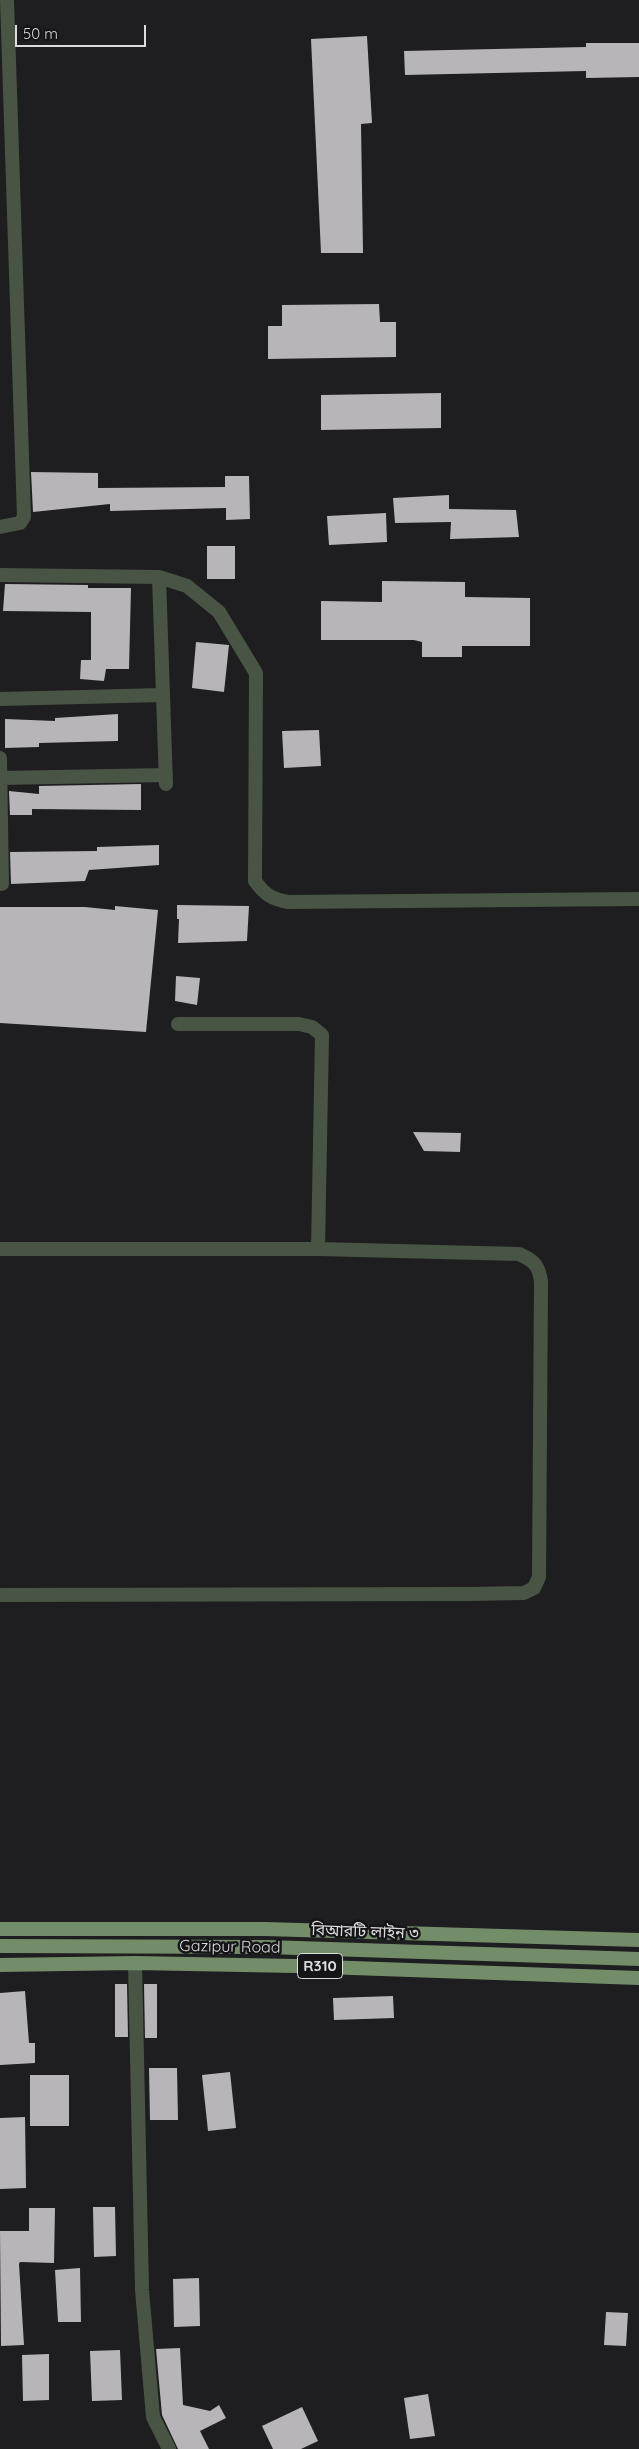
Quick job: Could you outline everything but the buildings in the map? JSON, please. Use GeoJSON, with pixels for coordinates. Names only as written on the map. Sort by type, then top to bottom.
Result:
{"type":"FeatureCollection","features":[{"type":"Feature","properties":{"kind":"main road","name":"Gazipur Road"},"geometry":{"type":"LineString","coordinates":[[0,1928],[264,1929],[639,1940]]}},
{"type":"Feature","properties":{"kind":"main road","name":"বিআরটি লাইন ৩"},"geometry":{"type":"LineString","coordinates":[[0,1946],[267,1947],[639,1959]]}},
{"type":"Feature","properties":{"kind":"main road","name":"Gazipur Road"},"geometry":{"type":"LineString","coordinates":[[0,1965],[135,1963],[295,1966],[639,1978]]}},
{"type":"Feature","properties":{"kind":"street"},"geometry":{"type":"LineString","coordinates":[[0,527],[20,523],[24,517],[6,0]]}},
{"type":"Feature","properties":{"kind":"street"},"geometry":{"type":"LineString","coordinates":[[0,575],[159,577],[187,586],[219,612],[256,673],[255,882],[272,899],[288,902],[639,899]]}},
{"type":"Feature","properties":{"kind":"street"},"geometry":{"type":"LineString","coordinates":[[0,778],[166,779],[159,577]]}},
{"type":"Feature","properties":{"kind":"street"},"geometry":{"type":"LineString","coordinates":[[0,699],[163,695]]}},
{"type":"Feature","properties":{"kind":"street"},"geometry":{"type":"LineString","coordinates":[[0,758],[2,884]]}},
{"type":"Feature","properties":{"kind":"street"},"geometry":{"type":"LineString","coordinates":[[178,1024],[299,1024],[312,1027],[322,1035],[318,1250]]}},
{"type":"Feature","properties":{"kind":"street"},"geometry":{"type":"LineString","coordinates":[[0,1249],[318,1250],[519,1254],[531,1259],[539,1266],[541,1282],[539,1577],[534,1588],[524,1593],[467,1594],[0,1595]]}},
{"type":"Feature","properties":{"kind":"street"},"geometry":{"type":"LineString","coordinates":[[135,1963],[142,2290],[153,2417],[169,2449]]}}]}
